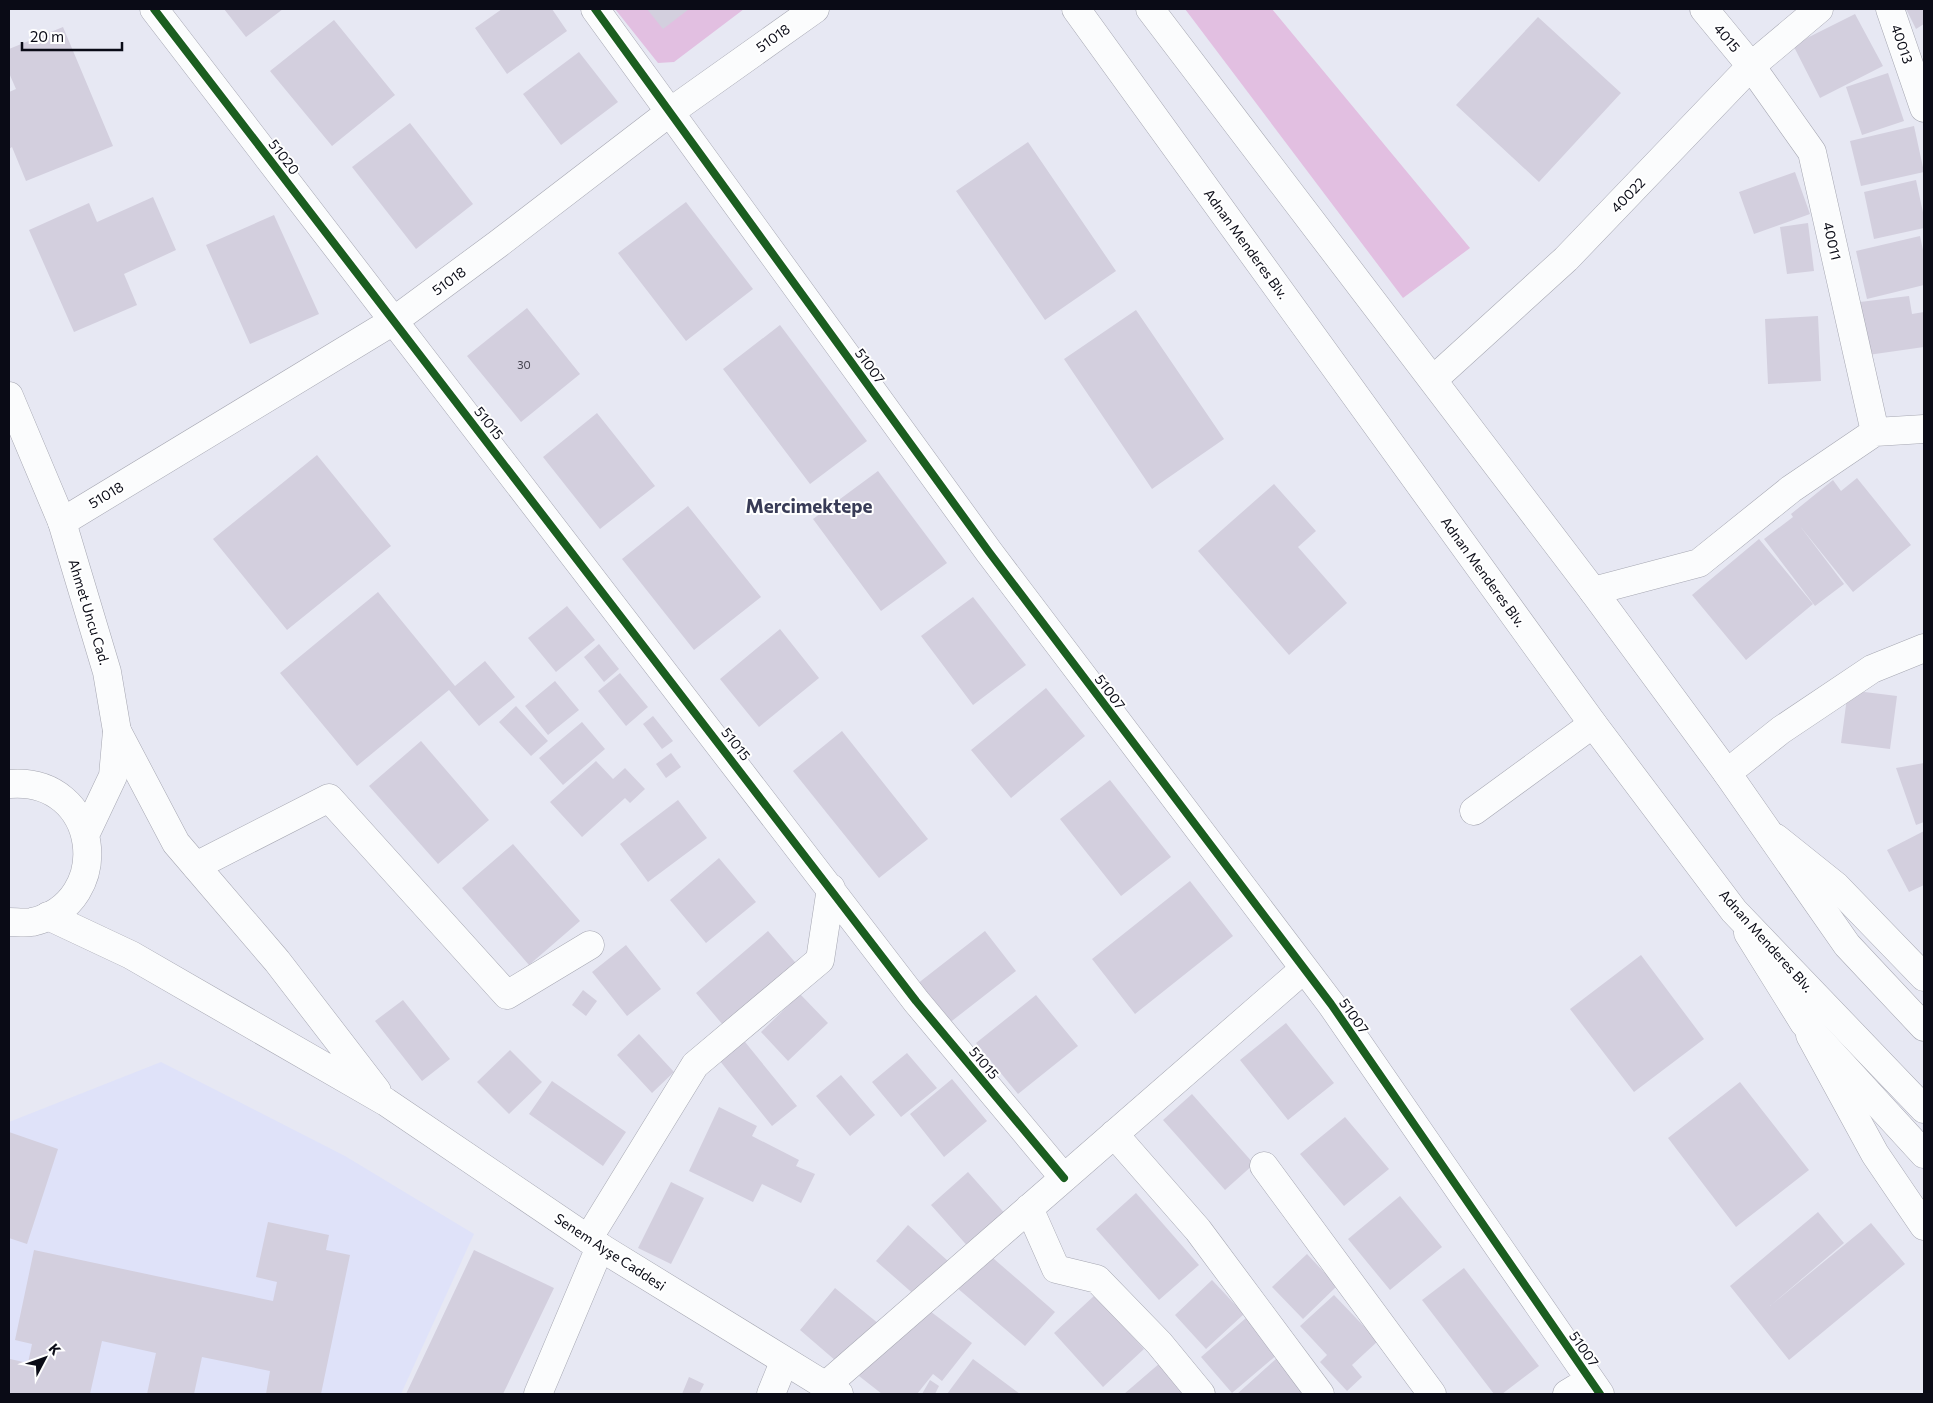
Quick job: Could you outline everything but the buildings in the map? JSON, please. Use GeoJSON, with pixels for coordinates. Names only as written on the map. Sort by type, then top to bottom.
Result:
{"type":"FeatureCollection","features":[{"type":"Feature","properties":{"kind":"street","name":"51020"},"geometry":{"type":"LineString","coordinates":[[154,9],[395,320]]}},
{"type":"Feature","properties":{"kind":"street","name":"51007"},"geometry":{"type":"LineString","coordinates":[[595,9],[989,552],[1331,1004],[1595,1387]]}},
{"type":"Feature","properties":{"kind":"street","name":"51018"},"geometry":{"type":"LineString","coordinates":[[62,522],[395,320],[498,244],[670,112],[815,9]]}},
{"type":"Feature","properties":{"kind":"street","name":"Adnan Menderes Blv."},"geometry":{"type":"LineString","coordinates":[[1076,9],[1593,724],[1734,911],[1924,1109]]}},
{"type":"Feature","properties":{"kind":"street"},"geometry":{"type":"LineString","coordinates":[[1150,9],[1434,379],[1593,591],[1727,773],[1847,945],[1924,1027]]}},
{"type":"Feature","properties":{"kind":"street","name":"4015"},"geometry":{"type":"LineString","coordinates":[[1704,9],[1751,66]]}},
{"type":"Feature","properties":{"kind":"street","name":"40022"},"geometry":{"type":"LineString","coordinates":[[1434,379],[1566,259],[1751,66],[1819,9]]}},
{"type":"Feature","properties":{"kind":"street","name":"40013"},"geometry":{"type":"LineString","coordinates":[[1890,9],[1924,108]]}},
{"type":"Feature","properties":{"kind":"street","name":"40011"},"geometry":{"type":"LineString","coordinates":[[1751,66],[1812,152],[1875,432]]}},
{"type":"Feature","properties":{"kind":"street","name":"51015"},"geometry":{"type":"LineString","coordinates":[[395,320],[916,1001],[1064,1178]]}},
{"type":"Feature","properties":{"kind":"street","name":"Ahmet Uncu Cad."},"geometry":{"type":"LineString","coordinates":[[9,396],[62,522],[107,672],[117,731],[113,776],[86,833]]}},
{"type":"Feature","properties":{"kind":"street"},"geometry":{"type":"LineString","coordinates":[[1593,591],[1699,563],[1791,489],[1875,432],[1924,430]]}},
{"type":"Feature","properties":{"kind":"street"},"geometry":{"type":"LineString","coordinates":[[1727,773],[1782,730],[1872,669],[1924,648]]}},
{"type":"Feature","properties":{"kind":"street"},"geometry":{"type":"LineString","coordinates":[[1474,811],[1593,724]]}},
{"type":"Feature","properties":{"kind":"street"},"geometry":{"type":"LineString","coordinates":[[117,731],[176,843],[277,961],[386,1102]]}},
{"type":"Feature","properties":{"kind":"street"},"geometry":{"type":"LineString","coordinates":[[9,784],[26,782],[49,789],[72,807],[86,833],[88,850],[85,874],[68,902],[48,916],[31,922],[9,922]]}},
{"type":"Feature","properties":{"kind":"street"},"geometry":{"type":"LineString","coordinates":[[196,866],[328,798],[507,995],[590,945]]}},
{"type":"Feature","properties":{"kind":"street"},"geometry":{"type":"LineString","coordinates":[[1766,829],[1836,886],[1924,977]]}},
{"type":"Feature","properties":{"kind":"street"},"geometry":{"type":"LineString","coordinates":[[538,1394],[594,1243],[695,1065],[820,960],[831,888]]}},
{"type":"Feature","properties":{"kind":"street"},"geometry":{"type":"LineString","coordinates":[[1734,911],[1804,1023],[1875,1154],[1924,1226]]}},
{"type":"Feature","properties":{"kind":"street"},"geometry":{"type":"LineString","coordinates":[[48,916],[131,954],[386,1102]]}},
{"type":"Feature","properties":{"kind":"street"},"geometry":{"type":"LineString","coordinates":[[831,1391],[1029,1208],[1304,969]]}},
{"type":"Feature","properties":{"kind":"street"},"geometry":{"type":"LineString","coordinates":[[1804,1023],[1924,1154]]}},
{"type":"Feature","properties":{"kind":"street","name":"Senem Ayşe Caddesi"},"geometry":{"type":"LineString","coordinates":[[386,1102],[594,1243],[831,1391]]}},
{"type":"Feature","properties":{"kind":"street"},"geometry":{"type":"LineString","coordinates":[[1114,1134],[1198,1230],[1320,1394]]}},
{"type":"Feature","properties":{"kind":"street"},"geometry":{"type":"LineString","coordinates":[[1264,1166],[1432,1394]]}},
{"type":"Feature","properties":{"kind":"street"},"geometry":{"type":"LineString","coordinates":[[1029,1208],[1056,1268],[1097,1280],[1158,1343],[1201,1394]]}},
{"type":"Feature","properties":{"kind":"street"},"geometry":{"type":"LineString","coordinates":[[771,1394],[784,1362]]}},
{"type":"Feature","properties":{"kind":"street"},"geometry":{"type":"LineString","coordinates":[[1567,1394],[1595,1387]]}},
{"type":"Feature","properties":{"kind":"shaded area"},"geometry":{"type":"Polygon","coordinates":[[[615,9],[744,9],[674,62],[658,63],[615,9]]]}},
{"type":"Feature","properties":{"kind":"shaded area"},"geometry":{"type":"Polygon","coordinates":[[[1185,9],[1272,9],[1470,248],[1403,298],[1185,9]]]}},
{"type":"Feature","properties":{"kind":"shaded area"},"geometry":{"type":"Polygon","coordinates":[[[161,1062],[345,1156],[474,1234],[401,1394],[9,1394],[9,1122],[161,1062]]]}},
{"type":"Feature","properties":{"kind":"cycle path"},"geometry":{"type":"LineString","coordinates":[[154,9],[916,1001],[1064,1178]]}},
{"type":"Feature","properties":{"kind":"cycle path"},"geometry":{"type":"LineString","coordinates":[[595,9],[989,552],[1331,1004],[1600,1394]]}},
{"type":"Feature","properties":{"kind":"district","name":"Mercimektepe"},"geometry":{"type":"Point","coordinates":[809,506]}}]}
